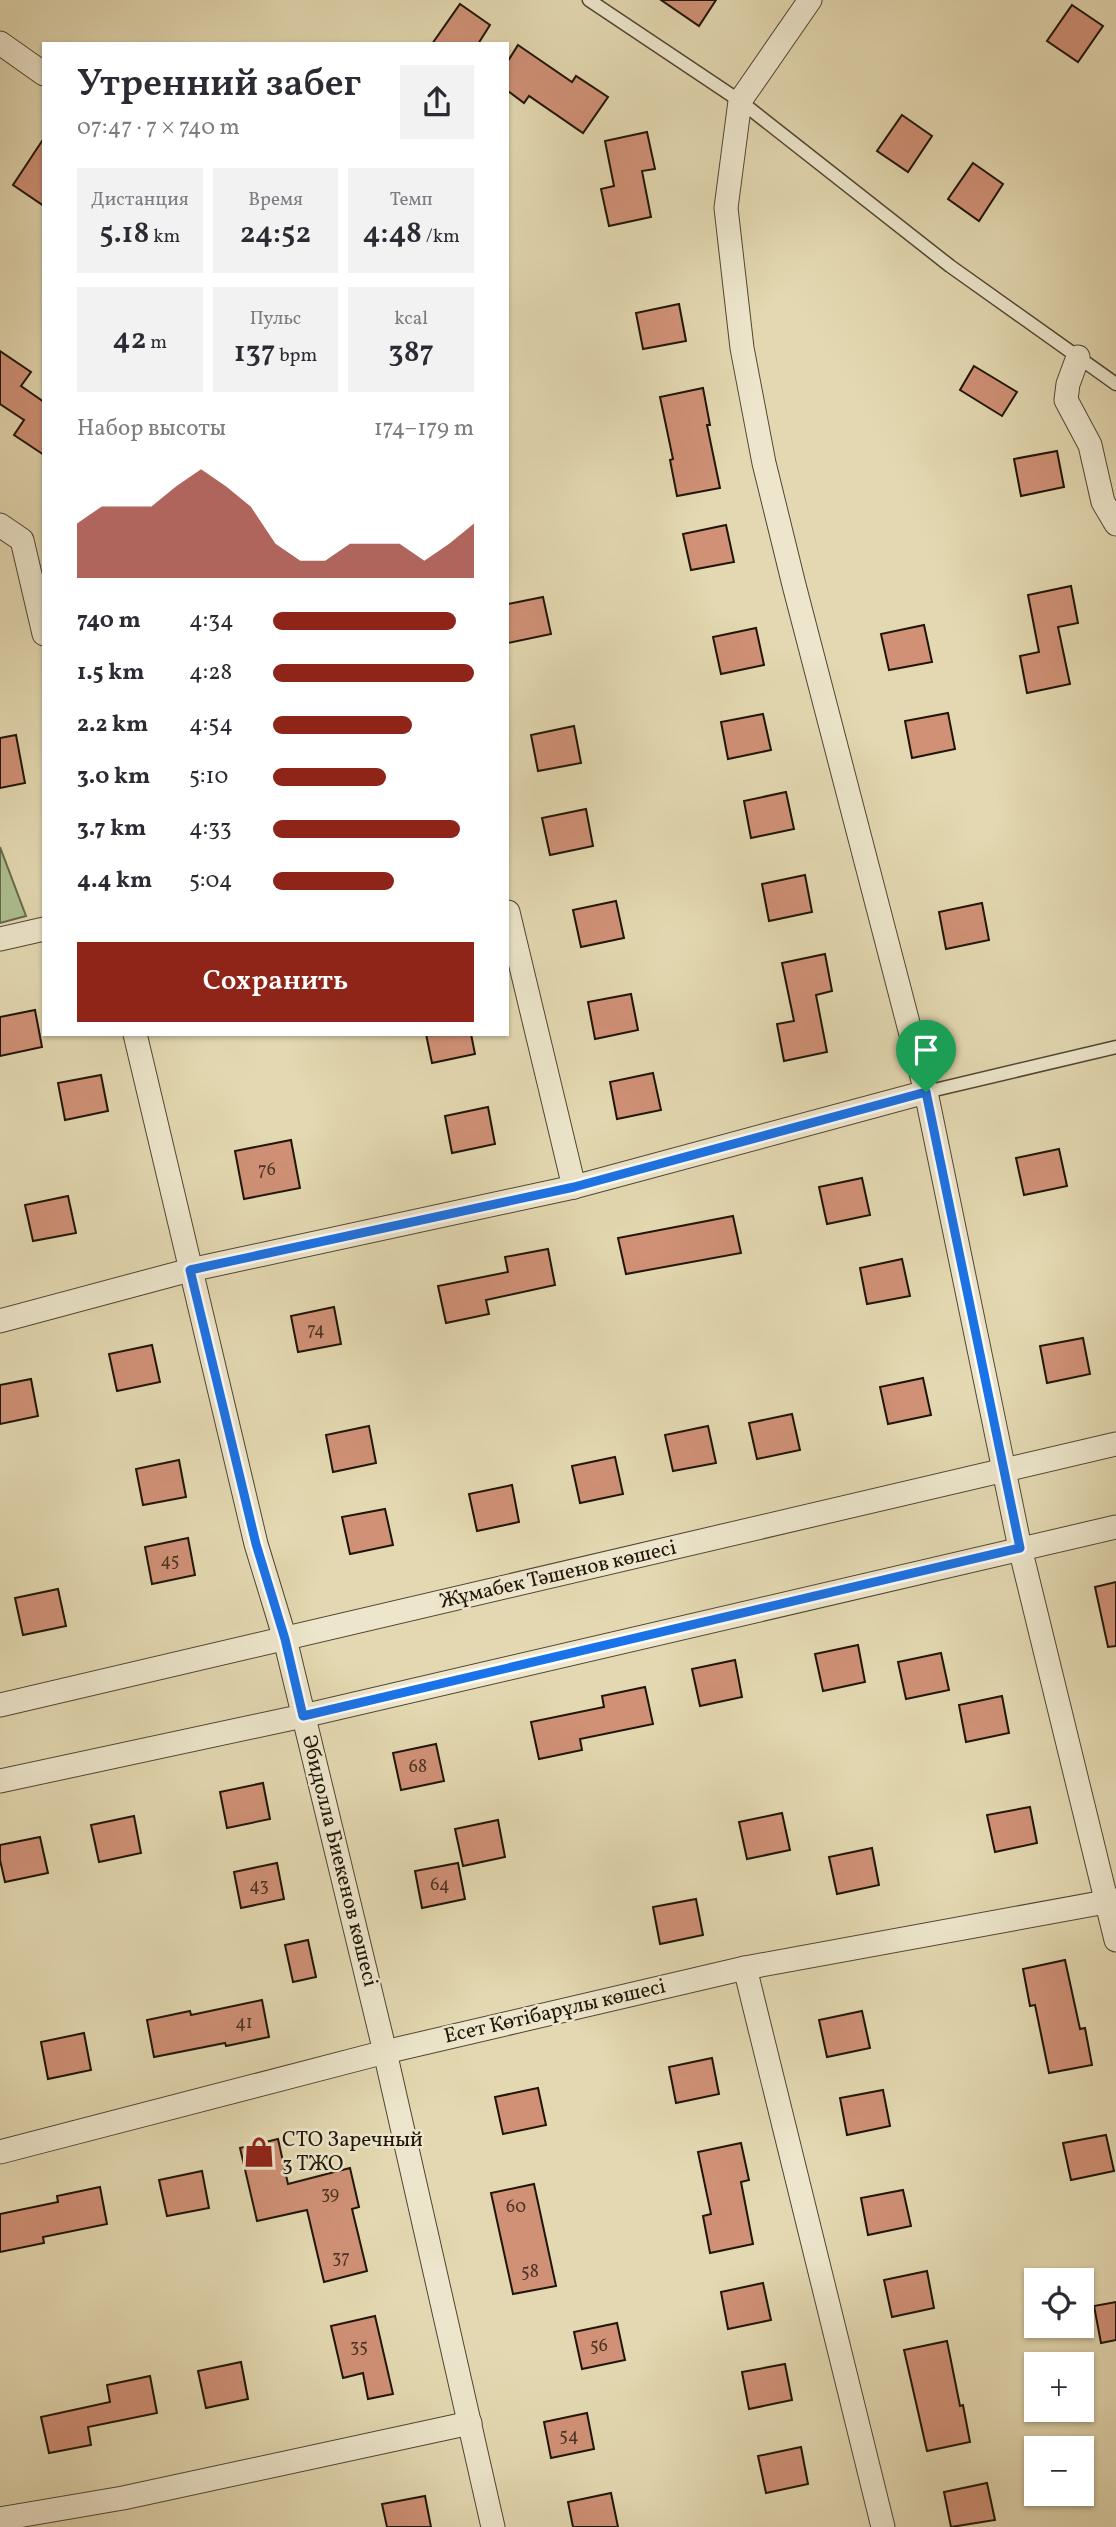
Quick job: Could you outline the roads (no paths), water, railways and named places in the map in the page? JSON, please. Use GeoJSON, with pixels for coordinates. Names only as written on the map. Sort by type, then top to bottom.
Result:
{"type":"FeatureCollection","features":[{"type":"Feature","properties":{"kind":"street"},"geometry":{"type":"LineString","coordinates":[[810,0],[740,101],[726,208],[742,348],[764,463],[794,585],[926,1092],[1020,1548],[1111,1901],[1116,1940]]}},
{"type":"Feature","properties":{"kind":"street"},"geometry":{"type":"LineString","coordinates":[[0,43],[42,73]]}},
{"type":"Feature","properties":{"kind":"street"},"geometry":{"type":"LineString","coordinates":[[1078,357],[1068,384],[1066,400],[1090,445],[1103,502],[1116,524]]}},
{"type":"Feature","properties":{"kind":"street"},"geometry":{"type":"LineString","coordinates":[[0,525],[22,540],[42,625]]}},
{"type":"Feature","properties":{"kind":"street"},"geometry":{"type":"LineString","coordinates":[[509,916],[574,1187]]}},
{"type":"Feature","properties":{"kind":"street"},"geometry":{"type":"LineString","coordinates":[[0,939],[42,929]]}},
{"type":"Feature","properties":{"kind":"street","name":"Әбидолла Биекенов көшесі"},"geometry":{"type":"LineString","coordinates":[[135,1036],[256,1544],[285,1639],[385,2052],[493,2527]]}},
{"type":"Feature","properties":{"kind":"street"},"geometry":{"type":"LineString","coordinates":[[0,1321],[190,1270],[574,1187],[926,1092]]}},
{"type":"Feature","properties":{"kind":"street","name":"Жұмабек Тәшенов көшесі"},"geometry":{"type":"LineString","coordinates":[[0,1705],[1116,1444]]}},
{"type":"Feature","properties":{"kind":"street"},"geometry":{"type":"LineString","coordinates":[[0,1782],[303,1716],[1116,1527]]}},
{"type":"Feature","properties":{"kind":"street","name":"Есет Көтібарұлы көшесі"},"geometry":{"type":"LineString","coordinates":[[0,2152],[385,2052],[745,1968],[1111,1901]]}},
{"type":"Feature","properties":{"kind":"street"},"geometry":{"type":"LineString","coordinates":[[745,1968],[883,2527]]}},
{"type":"Feature","properties":{"kind":"street"},"geometry":{"type":"LineString","coordinates":[[0,2519],[122,2498],[470,2423]]}},
{"type":"Feature","properties":{"kind":"lane"},"geometry":{"type":"LineString","coordinates":[[589,0],[740,101],[950,266],[1116,384]]}},
{"type":"Feature","properties":{"kind":"lane"},"geometry":{"type":"LineString","coordinates":[[926,1092],[1116,1047]]}},
{"type":"Feature","properties":{"kind":"place","name":"СТО Заречный 3 ТЖО"},"geometry":{"type":"Point","coordinates":[259,2152]}}]}
